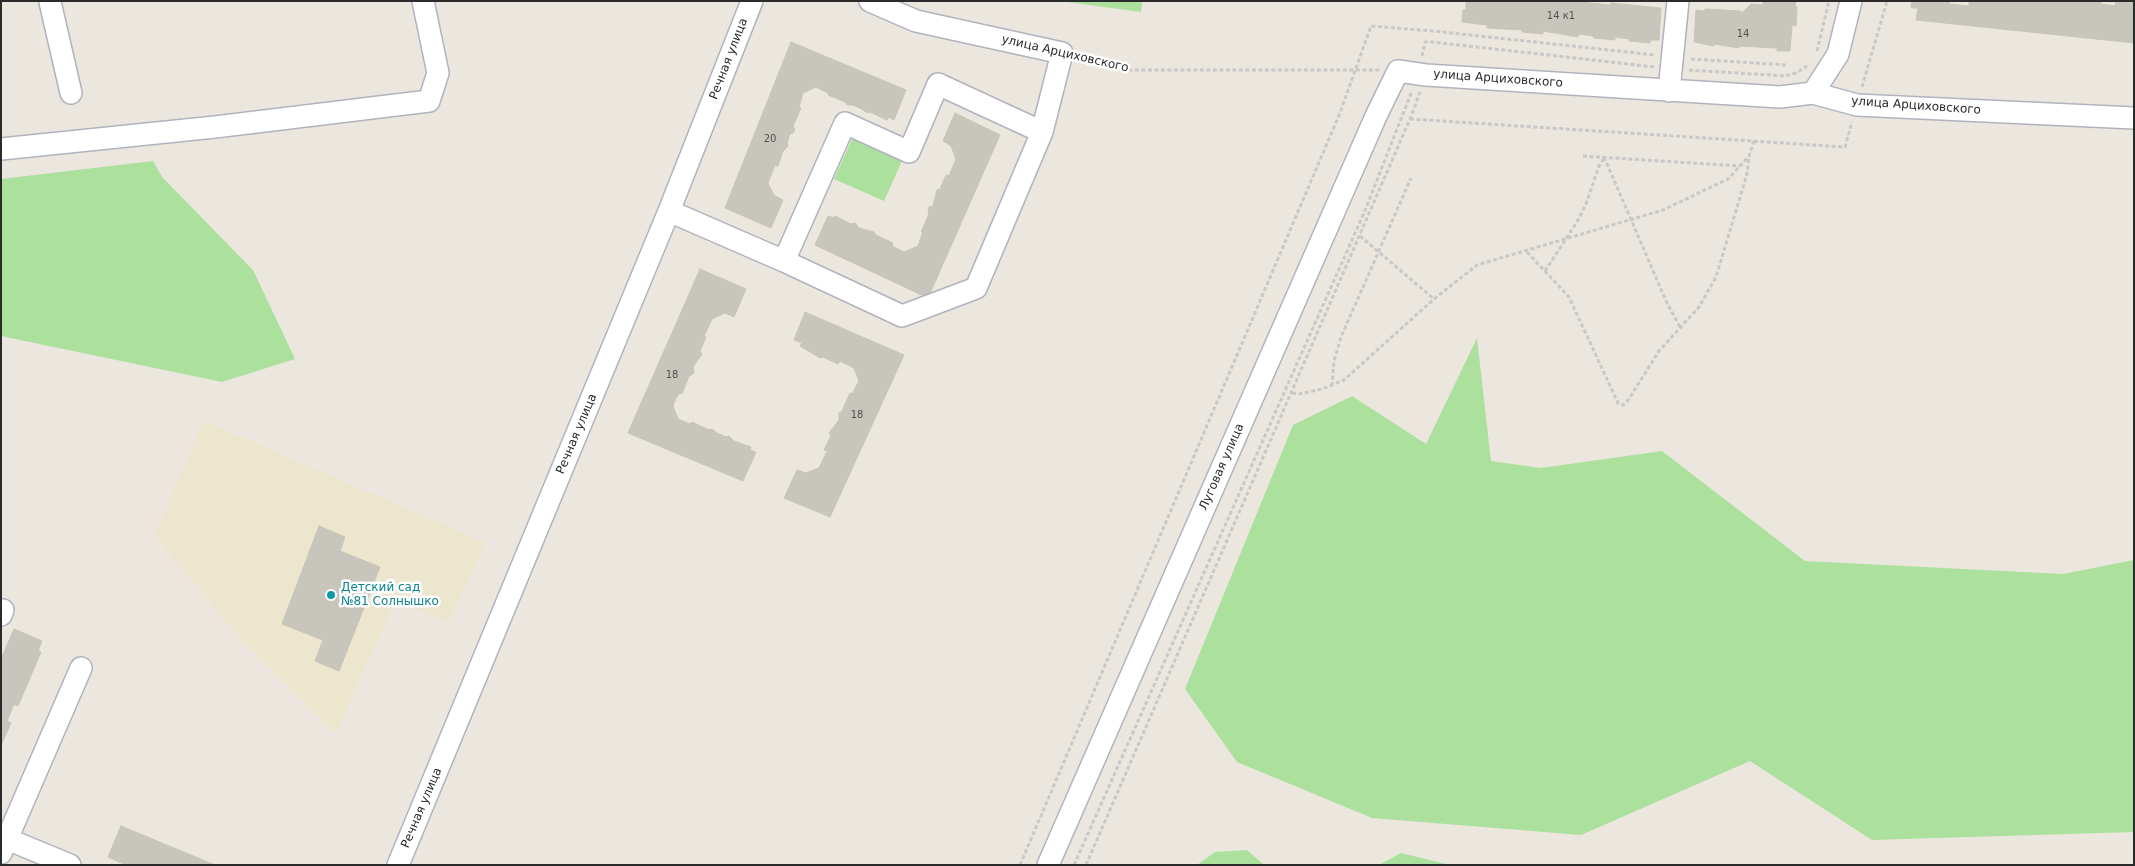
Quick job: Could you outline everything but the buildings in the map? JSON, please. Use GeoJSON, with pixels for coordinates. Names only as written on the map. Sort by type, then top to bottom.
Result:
{"type":"FeatureCollection","features":[{"type":"Feature","properties":{"kind":"street"},"geometry":{"type":"LineString","coordinates":[[1,149],[215,127],[428,101],[438,73],[423,1]]}},
{"type":"Feature","properties":{"kind":"street","name":"Речная улица"},"geometry":{"type":"LineString","coordinates":[[398,865],[669,211],[752,1]]}},
{"type":"Feature","properties":{"kind":"street","name":"улица Арциховского"},"geometry":{"type":"LineString","coordinates":[[870,1],[916,21],[1062,53]]}},
{"type":"Feature","properties":{"kind":"street"},"geometry":{"type":"LineString","coordinates":[[1670,91],[1678,1]]}},
{"type":"Feature","properties":{"kind":"street"},"geometry":{"type":"LineString","coordinates":[[1813,93],[1838,54],[1851,1]]}},
{"type":"Feature","properties":{"kind":"street"},"geometry":{"type":"LineString","coordinates":[[50,2],[71,93]]}},
{"type":"Feature","properties":{"kind":"street"},"geometry":{"type":"LineString","coordinates":[[669,211],[784,261],[902,316],[976,288],[1042,132],[1062,53]]}},
{"type":"Feature","properties":{"kind":"street","name":"улица Арциховского"},"geometry":{"type":"LineString","coordinates":[[1414,73],[1780,97],[1813,93],[1857,104],[2134,118]]}},
{"type":"Feature","properties":{"kind":"street","name":"Луговая улица"},"geometry":{"type":"LineString","coordinates":[[1048,865],[1376,116],[1414,73]]}},
{"type":"Feature","properties":{"kind":"street"},"geometry":{"type":"LineString","coordinates":[[784,261],[844,122],[909,152],[938,84],[1042,132]]}},
{"type":"Feature","properties":{"kind":"street"},"geometry":{"type":"LineString","coordinates":[[1,610],[3,610],[1,615]]}},
{"type":"Feature","properties":{"kind":"street"},"geometry":{"type":"LineString","coordinates":[[70,865],[4,846],[81,668]]}},
{"type":"Feature","properties":{"kind":"path"},"geometry":{"type":"LineString","coordinates":[[1814,56],[1829,1]]}},
{"type":"Feature","properties":{"kind":"path"},"geometry":{"type":"LineString","coordinates":[[1410,120],[1845,147],[1887,1]]}},
{"type":"Feature","properties":{"kind":"path"},"geometry":{"type":"LineString","coordinates":[[1020,865],[1340,113],[1371,26],[1414,29],[1785,76],[1796,73],[1811,63]]}},
{"type":"Feature","properties":{"kind":"path"},"geometry":{"type":"LineString","coordinates":[[1074,865],[1364,213],[1403,118],[1414,73],[1425,42],[1672,63],[1787,65]]}},
{"type":"Feature","properties":{"kind":"path","name":"улица Арциховского"},"geometry":{"type":"LineString","coordinates":[[1062,53],[1129,70],[1355,68],[1414,73]]}},
{"type":"Feature","properties":{"kind":"path"},"geometry":{"type":"LineString","coordinates":[[1086,865],[1410,120],[1414,73]]}},
{"type":"Feature","properties":{"kind":"path"},"geometry":{"type":"LineString","coordinates":[[1527,252],[1568,296],[1619,405],[1624,405],[1628,402],[1654,358],[1699,306],[1716,277],[1747,174],[1749,156],[1754,141]]}},
{"type":"Feature","properties":{"kind":"path"},"geometry":{"type":"LineString","coordinates":[[1583,156],[1741,166]]}},
{"type":"Feature","properties":{"kind":"path"},"geometry":{"type":"LineString","coordinates":[[1292,392],[1306,393],[1332,386],[1344,380],[1434,299],[1477,265],[1632,221],[1663,210],[1721,183],[1741,166],[1749,156]]}},
{"type":"Feature","properties":{"kind":"path"},"geometry":{"type":"LineString","coordinates":[[1604,157],[1680,327]]}},
{"type":"Feature","properties":{"kind":"path"},"geometry":{"type":"LineString","coordinates":[[1544,271],[1566,240],[1586,204],[1598,166],[1604,157]]}},
{"type":"Feature","properties":{"kind":"path"},"geometry":{"type":"LineString","coordinates":[[1332,386],[1334,361],[1340,337],[1412,178]]}},
{"type":"Feature","properties":{"kind":"path"},"geometry":{"type":"LineString","coordinates":[[1360,236],[1434,299]]}},
{"type":"Feature","properties":{"kind":"shaded area"},"geometry":{"type":"Polygon","coordinates":[[[204,421],[485,542],[449,623],[395,601],[335,734],[243,642],[154,535],[204,421]]]}},
{"type":"Feature","properties":{"kind":"green space"},"geometry":{"type":"Polygon","coordinates":[[[1060,1],[1142,1],[1141,12],[1060,1]]]}},
{"type":"Feature","properties":{"kind":"green space"},"geometry":{"type":"Polygon","coordinates":[[[852,139],[902,161],[884,201],[834,179],[852,139]]]}},
{"type":"Feature","properties":{"kind":"green space"},"geometry":{"type":"Polygon","coordinates":[[[153,161],[162,177],[253,270],[295,359],[222,382],[1,336],[1,179],[153,161]]]}},
{"type":"Feature","properties":{"kind":"green space"},"geometry":{"type":"Polygon","coordinates":[[[1477,338],[1491,461],[1541,468],[1662,451],[1805,561],[2063,574],[2134,560],[2134,832],[1872,840],[1750,761],[1581,835],[1372,818],[1237,762],[1185,689],[1293,425],[1352,396],[1426,444],[1477,338]]]}},
{"type":"Feature","properties":{"kind":"green space"},"geometry":{"type":"Polygon","coordinates":[[[1247,850],[1264,865],[1197,865],[1215,852],[1247,850]]]}},
{"type":"Feature","properties":{"kind":"green space"},"geometry":{"type":"Polygon","coordinates":[[[1401,853],[1450,865],[1379,865],[1401,853]]]}},
{"type":"Feature","properties":{"kind":"place","name":"Детский сад №81 Солнышко"},"geometry":{"type":"Point","coordinates":[331,595]}}]}
